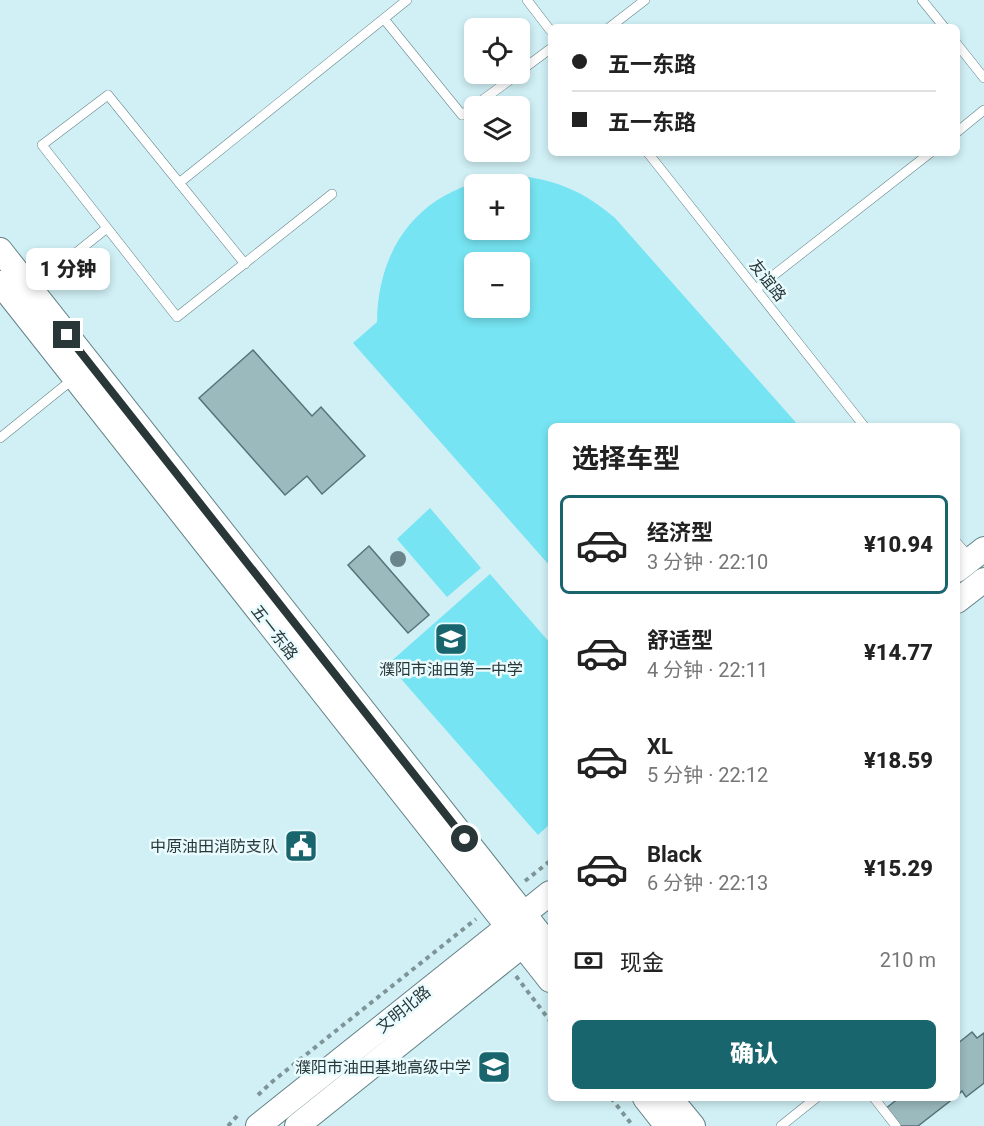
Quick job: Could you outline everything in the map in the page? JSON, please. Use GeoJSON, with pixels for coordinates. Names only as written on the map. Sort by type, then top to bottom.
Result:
{"type":"FeatureCollection","features":[{"type":"Feature","properties":{"kind":"street","name":"五一东路"},"geometry":{"type":"LineString","coordinates":[[0,250],[31,289],[83,372]]}},
{"type":"Feature","properties":{"kind":"street","name":"五一东路"},"geometry":{"type":"LineString","coordinates":[[0,283],[83,372],[508,910],[541,937],[548,970]]}},
{"type":"Feature","properties":{"kind":"street"},"geometry":{"type":"LineString","coordinates":[[960,595],[973,563]]}},
{"type":"Feature","properties":{"kind":"street","name":"文明北路"},"geometry":{"type":"LineString","coordinates":[[250,1114],[508,910],[548,894]]}},
{"type":"Feature","properties":{"kind":"street","name":"文明北路"},"geometry":{"type":"LineString","coordinates":[[297,1126],[541,937]]}},
{"type":"Feature","properties":{"kind":"street"},"geometry":{"type":"LineString","coordinates":[[647,1101],[667,1126]]}},
{"type":"Feature","properties":{"kind":"street"},"geometry":{"type":"LineString","coordinates":[[672,1101],[693,1126]]}},
{"type":"Feature","properties":{"kind":"lane"},"geometry":{"type":"LineString","coordinates":[[179,183],[408,0]]}},
{"type":"Feature","properties":{"kind":"lane"},"geometry":{"type":"LineString","coordinates":[[527,0],[548,27]]}},
{"type":"Feature","properties":{"kind":"lane"},"geometry":{"type":"LineString","coordinates":[[614,24],[645,0]]}},
{"type":"Feature","properties":{"kind":"lane"},"geometry":{"type":"LineString","coordinates":[[922,0],[942,24]]}},
{"type":"Feature","properties":{"kind":"lane"},"geometry":{"type":"LineString","coordinates":[[384,19],[462,115],[503,84]]}},
{"type":"Feature","properties":{"kind":"lane"},"geometry":{"type":"LineString","coordinates":[[960,48],[984,78]]}},
{"type":"Feature","properties":{"kind":"lane"},"geometry":{"type":"LineString","coordinates":[[530,64],[548,50]]}},
{"type":"Feature","properties":{"kind":"lane"},"geometry":{"type":"LineString","coordinates":[[245,264],[108,95],[42,145],[177,317],[245,264],[332,194]]}},
{"type":"Feature","properties":{"kind":"lane"},"geometry":{"type":"LineString","coordinates":[[960,130],[984,110]]}},
{"type":"Feature","properties":{"kind":"lane","name":"友谊路"},"geometry":{"type":"LineString","coordinates":[[650,156],[862,423]]}},
{"type":"Feature","properties":{"kind":"lane"},"geometry":{"type":"LineString","coordinates":[[756,289],[926,156]]}},
{"type":"Feature","properties":{"kind":"lane"},"geometry":{"type":"LineString","coordinates":[[31,289],[107,228]]}},
{"type":"Feature","properties":{"kind":"lane"},"geometry":{"type":"LineString","coordinates":[[0,438],[83,372]]}},
{"type":"Feature","properties":{"kind":"lane"},"geometry":{"type":"LineString","coordinates":[[781,1126],[812,1101]]}},
{"type":"Feature","properties":{"kind":"lane"},"geometry":{"type":"LineString","coordinates":[[876,1101],[896,1126]]}},
{"type":"Feature","properties":{"kind":"path"},"geometry":{"type":"LineString","coordinates":[[228,1126],[250,1114],[273,1081],[508,910],[548,863]]}},
{"type":"Feature","properties":{"kind":"path"},"geometry":{"type":"LineString","coordinates":[[613,1101],[633,1126]]}},
{"type":"Feature","properties":{"kind":"shaded area"},"geometry":{"type":"Polygon","coordinates":[[[530,177],[559,184],[593,201],[615,218],[796,423],[548,423],[548,564],[353,343],[377,322],[380,291],[388,263],[400,238],[416,217],[437,201],[464,187],[464,240],[530,240],[530,177]]]}},
{"type":"Feature","properties":{"kind":"shaded area"},"geometry":{"type":"Polygon","coordinates":[[[430,508],[481,568],[447,597],[397,539],[430,508]]]}},
{"type":"Feature","properties":{"kind":"shaded area"},"geometry":{"type":"Polygon","coordinates":[[[490,574],[548,641],[548,826],[538,835],[388,664],[490,574]]]}},
{"type":"Feature","properties":{"kind":"building"},"geometry":{"type":"Polygon","coordinates":[[[253,350],[312,416],[321,407],[365,456],[322,494],[307,476],[285,495],[199,398],[253,350]]]}},
{"type":"Feature","properties":{"kind":"building"},"geometry":{"type":"Polygon","coordinates":[[[369,546],[429,615],[408,633],[348,565],[369,546]]]}},
{"type":"Feature","properties":{"kind":"building"},"geometry":{"type":"Polygon","coordinates":[[[972,1032],[977,1038],[984,1033],[984,1083],[966,1097],[962,1091],[960,1093],[960,1042],[972,1032]]]}},
{"type":"Feature","properties":{"kind":"building"},"geometry":{"type":"Polygon","coordinates":[[[895,1101],[950,1101],[918,1126],[899,1126],[885,1109],[895,1101]]]}},
{"type":"Feature","properties":{"kind":"place","name":"濮阳市油田第一中学"},"geometry":{"type":"Point","coordinates":[451,639]}},
{"type":"Feature","properties":{"kind":"place","name":"中原油田消防支队"},"geometry":{"type":"Point","coordinates":[301,846]}},
{"type":"Feature","properties":{"kind":"place","name":"濮阳市油田基地高级中学"},"geometry":{"type":"Point","coordinates":[494,1067]}},
{"type":"Feature","properties":{"kind":"route"},"geometry":{"type":"LineString","coordinates":[[67,335],[465,839]]}}]}
